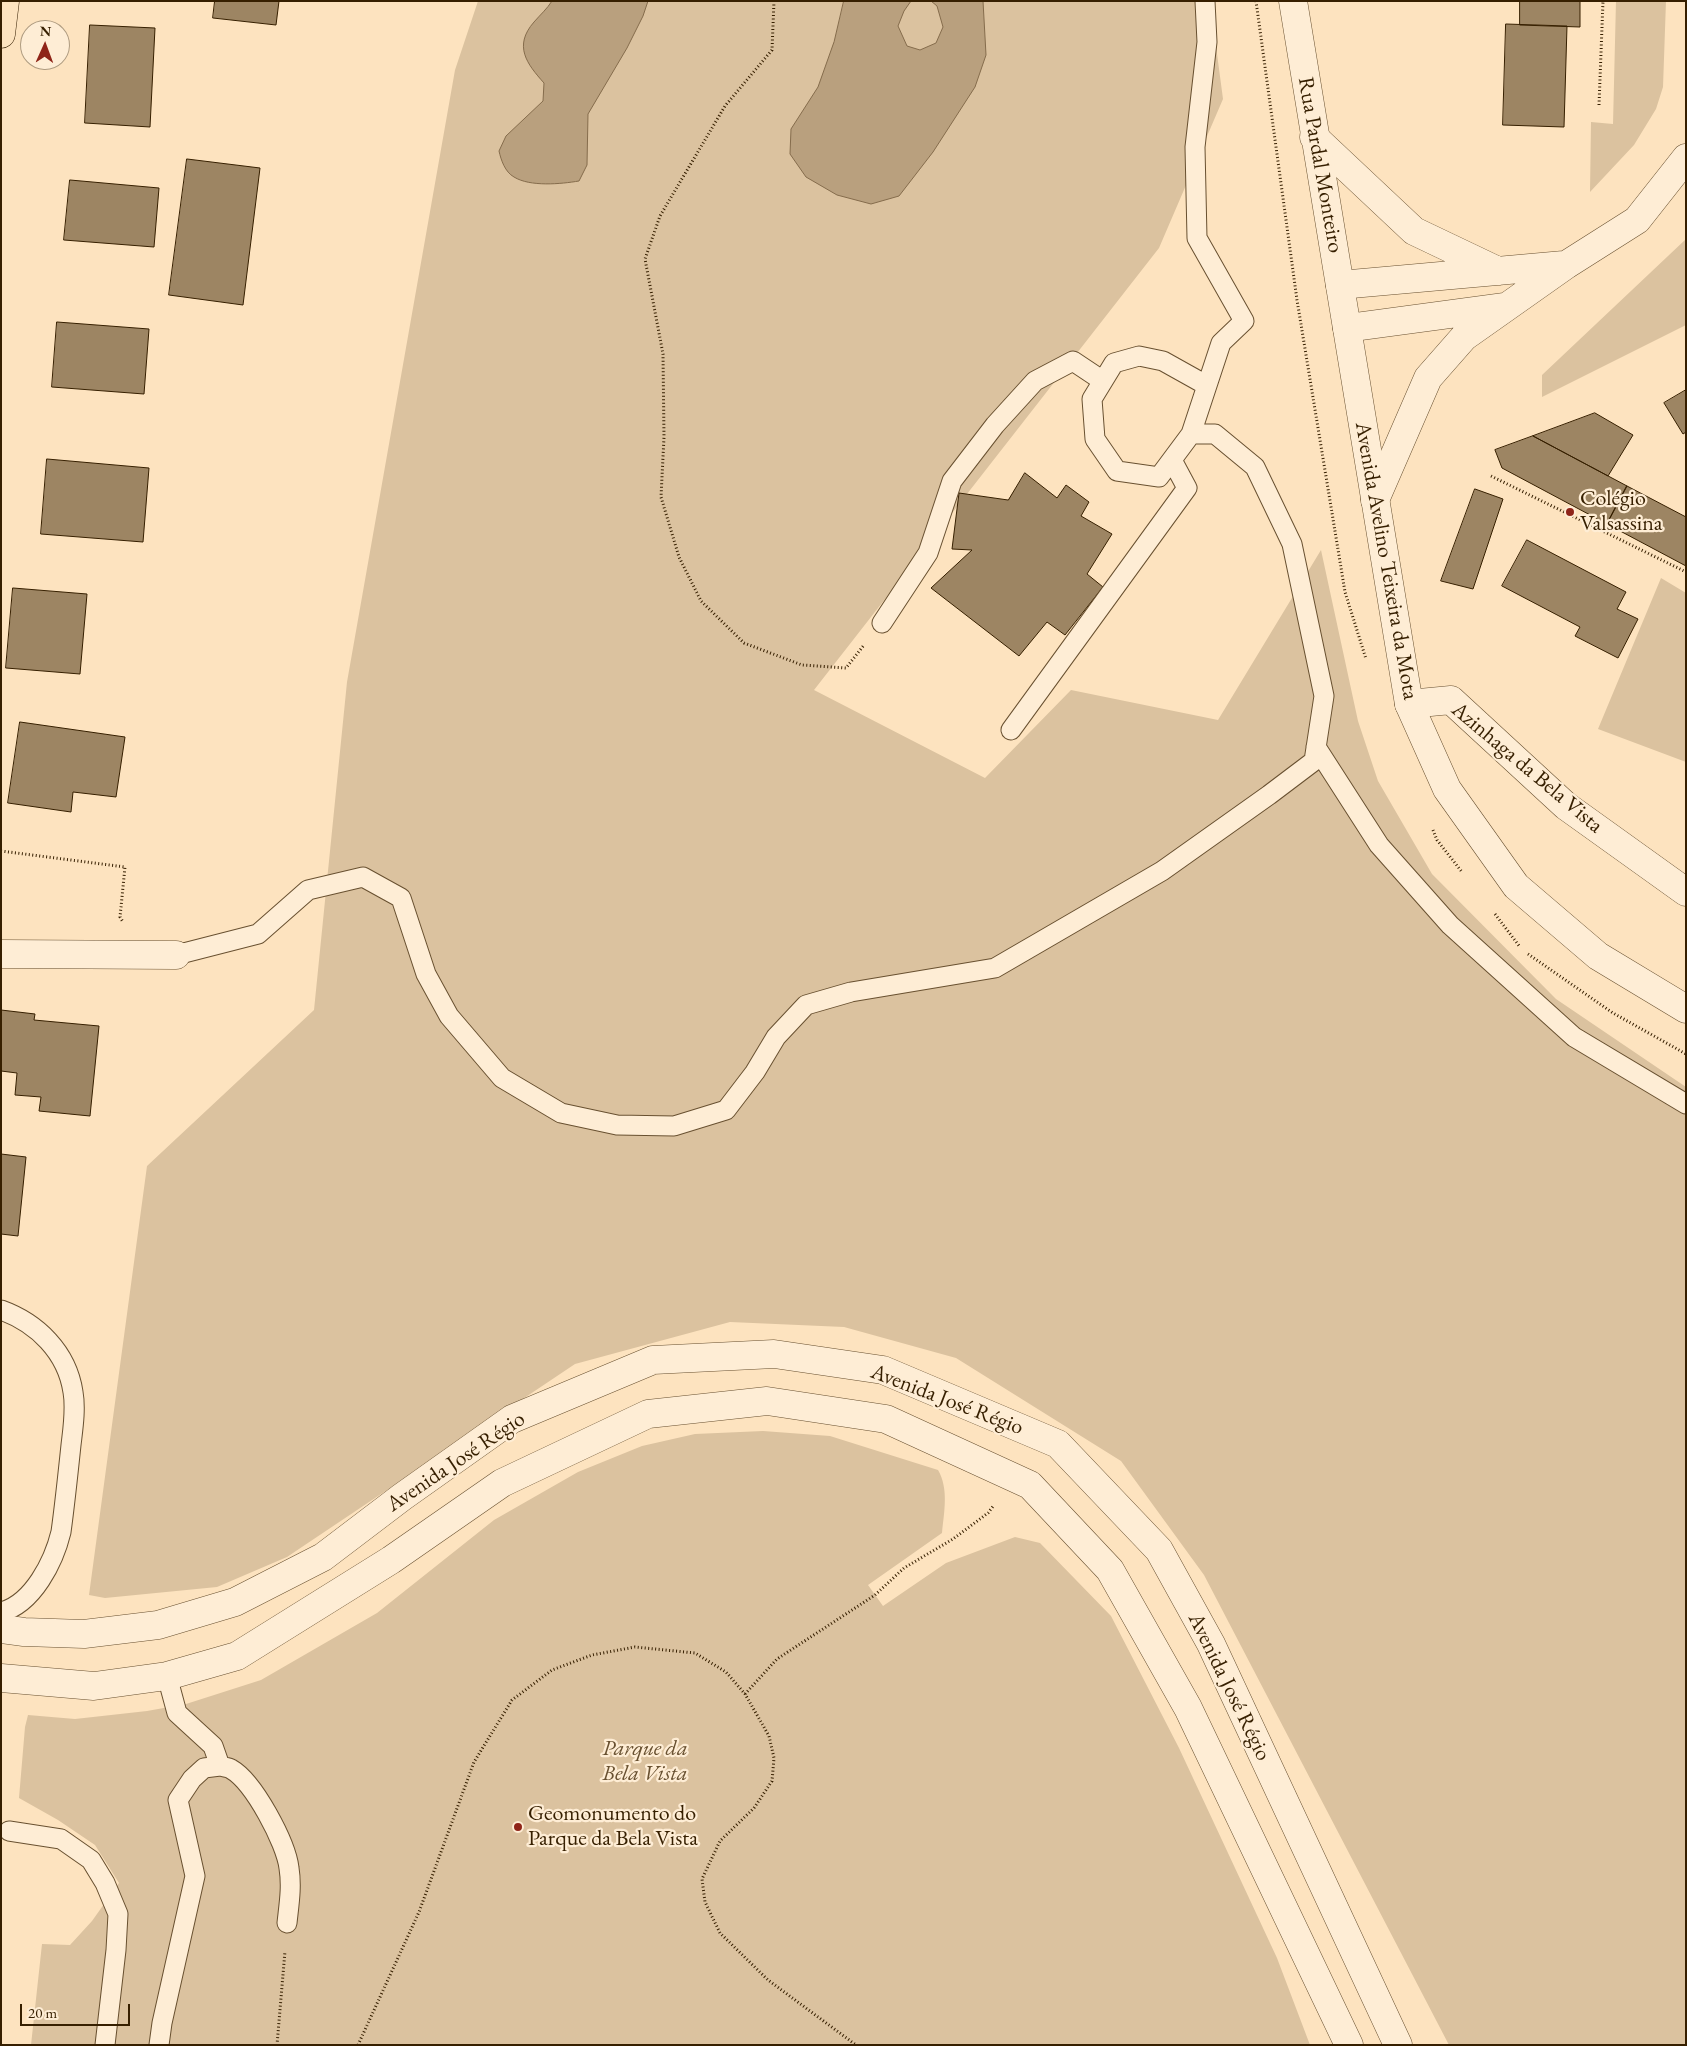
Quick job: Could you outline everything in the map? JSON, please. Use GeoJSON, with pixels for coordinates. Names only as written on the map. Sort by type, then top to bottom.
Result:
{"type":"FeatureCollection","features":[{"type":"Feature","properties":{"kind":"main road"},"geometry":{"type":"LineString","coordinates":[[1,34],[5,1]]}},
{"type":"Feature","properties":{"kind":"street","name":"Rua Pardal Monteiro"},"geometry":{"type":"LineString","coordinates":[[1293,1],[1346,328]]}},
{"type":"Feature","properties":{"kind":"street"},"geometry":{"type":"LineString","coordinates":[[1314,137],[1414,232],[1498,271]]}},
{"type":"Feature","properties":{"kind":"street"},"geometry":{"type":"LineString","coordinates":[[1375,500],[1428,378],[1464,337],[1566,265],[1637,220],[1686,158]]}},
{"type":"Feature","properties":{"kind":"street"},"geometry":{"type":"LineString","coordinates":[[1340,285],[1566,265]]}},
{"type":"Feature","properties":{"kind":"street"},"geometry":{"type":"LineString","coordinates":[[1346,328],[1504,307]]}},
{"type":"Feature","properties":{"kind":"street","name":"Avenida Avelino Teixeira da Mota"},"geometry":{"type":"LineString","coordinates":[[1346,328],[1409,704],[1447,789],[1516,886],[1598,956],[1686,1009]]}},
{"type":"Feature","properties":{"kind":"street","name":"Azinhaga da Bela Vista"},"geometry":{"type":"LineString","coordinates":[[1409,704],[1451,700],[1566,806],[1686,892]]}},
{"type":"Feature","properties":{"kind":"street"},"geometry":{"type":"LineString","coordinates":[[1,954],[176,955]]}},
{"type":"Feature","properties":{"kind":"street","name":"Avenida José Régio"},"geometry":{"type":"LineString","coordinates":[[1,1628],[24,1632],[84,1634],[158,1625],[235,1602],[323,1557],[402,1497],[512,1419],[653,1360],[774,1354],[883,1370],[1058,1444],[1159,1550],[1211,1644],[1398,2045]]}},
{"type":"Feature","properties":{"kind":"street","name":"Avenida José Régio"},"geometry":{"type":"LineString","coordinates":[[1,1678],[94,1686],[167,1676],[237,1656],[391,1560],[502,1483],[648,1414],[767,1401],[886,1419],[1030,1485],[1110,1570],[1188,1708],[1349,2045]]}},
{"type":"Feature","properties":{"kind":"lane"},"geometry":{"type":"LineString","coordinates":[[1205,1],[1207,42],[1195,147],[1197,238],[1244,321],[1221,343],[1206,385],[1192,434],[1159,477],[1117,472],[1095,439],[1092,399],[1114,363],[1139,356],[1163,361],[1206,385]]}},
{"type":"Feature","properties":{"kind":"lane"},"geometry":{"type":"LineString","coordinates":[[882,623],[928,553],[952,481],[995,425],[1035,382],[1073,361],[1104,381]]}},
{"type":"Feature","properties":{"kind":"lane"},"geometry":{"type":"LineString","coordinates":[[176,955],[258,934],[308,890],[363,876],[401,898],[426,974],[450,1016],[502,1078],[561,1113],[617,1125],[674,1126],[726,1110],[756,1072],[776,1037],[806,1005],[851,992],[995,968],[1162,871],[1314,761],[1324,696],[1292,544],[1255,467],[1215,434],[1192,434]]}},
{"type":"Feature","properties":{"kind":"lane"},"geometry":{"type":"LineString","coordinates":[[1011,730],[1187,488],[1172,460]]}},
{"type":"Feature","properties":{"kind":"lane"},"geometry":{"type":"LineString","coordinates":[[1316,747],[1379,845],[1450,925],[1574,1037],[1686,1104]]}},
{"type":"Feature","properties":{"kind":"lane"},"geometry":{"type":"LineString","coordinates":[[1,1310],[16,1315],[51,1342],[65,1366],[74,1392],[74,1418],[62,1532],[57,1550],[44,1575],[32,1590],[12,1609],[1,1612]]}},
{"type":"Feature","properties":{"kind":"lane"},"geometry":{"type":"LineString","coordinates":[[167,1676],[177,1713],[213,1746],[220,1766]]}},
{"type":"Feature","properties":{"kind":"lane"},"geometry":{"type":"LineString","coordinates":[[159,2045],[162,2022],[195,1876],[178,1800],[192,1779],[204,1768],[220,1766],[231,1769],[250,1787],[273,1823],[289,1866],[291,1890],[287,1923]]}},
{"type":"Feature","properties":{"kind":"lane"},"geometry":{"type":"LineString","coordinates":[[9,1831],[61,1839],[91,1860],[105,1882],[118,1914],[116,1950],[105,2045]]}},
{"type":"Feature","properties":{"kind":"path"},"geometry":{"type":"LineString","coordinates":[[774,1],[772,50],[725,106],[660,216],[645,259],[663,354],[664,437],[661,497],[679,557],[701,600],[744,643],[802,665],[846,668],[882,623]]}},
{"type":"Feature","properties":{"kind":"path"},"geometry":{"type":"LineString","coordinates":[[1599,105],[1603,1]]}},
{"type":"Feature","properties":{"kind":"path"},"geometry":{"type":"LineString","coordinates":[[1491,476],[1686,572]]}},
{"type":"Feature","properties":{"kind":"path"},"geometry":{"type":"LineString","coordinates":[[1,850],[125,867],[120,917],[141,955]]}},
{"type":"Feature","properties":{"kind":"path"},"geometry":{"type":"LineString","coordinates":[[745,1694],[777,1659],[875,1595],[904,1568],[953,1539],[988,1513],[1014,1477]]}},
{"type":"Feature","properties":{"kind":"path"},"geometry":{"type":"LineString","coordinates":[[358,2045],[419,1912],[474,1762],[512,1700],[552,1670],[592,1655],[635,1647],[695,1653],[726,1672],[745,1694],[769,1736],[774,1758],[772,1781],[754,1808],[720,1841],[702,1879],[705,1902],[720,1933],[768,1980],[856,2045]]}},
{"type":"Feature","properties":{"kind":"path"},"geometry":{"type":"LineString","coordinates":[[277,2045],[287,1923]]}},
{"type":"Feature","properties":{"kind":"green space"},"geometry":{"type":"Polygon","coordinates":[[[478,1],[1210,1],[1223,99],[1159,248],[814,690],[985,778],[1071,690],[1218,720],[1321,550],[1358,721],[1378,781],[1432,874],[1556,999],[1686,1087],[1686,2045],[1449,2045],[1204,1575],[1121,1461],[956,1358],[844,1327],[730,1322],[575,1364],[287,1557],[217,1587],[105,1598],[89,1595],[147,1166],[314,1010],[347,682],[455,70],[478,1]]]}},
{"type":"Feature","properties":{"kind":"green space"},"geometry":{"type":"Polygon","coordinates":[[[1616,1],[1666,1],[1663,87],[1656,109],[1634,145],[1590,192],[1591,122],[1613,124],[1616,1]]]}},
{"type":"Feature","properties":{"kind":"green space"},"geometry":{"type":"Polygon","coordinates":[[[1686,239],[1686,325],[1542,397],[1542,375],[1686,239]]]}},
{"type":"Feature","properties":{"kind":"green space"},"geometry":{"type":"Polygon","coordinates":[[[1661,578],[1686,593],[1686,762],[1598,729],[1661,578]]]}},
{"type":"Feature","properties":{"kind":"green space","name":"Parque da Bela Vista"},"geometry":{"type":"Polygon","coordinates":[[[763,1431],[830,1436],[938,1470],[945,1493],[942,1533],[868,1585],[883,1606],[946,1563],[1015,1537],[1040,1543],[1111,1616],[1179,1748],[1277,1958],[1310,2045],[31,2045],[42,1944],[70,1945],[92,1921],[119,1883],[95,1845],[58,1820],[19,1798],[25,1727],[28,1715],[75,1719],[147,1711],[186,1704],[261,1680],[377,1613],[494,1520],[578,1472],[642,1446],[695,1434],[763,1431]]]}},
{"type":"Feature","properties":{"kind":"shaded area"},"geometry":{"type":"Polygon","coordinates":[[[552,1],[648,1],[643,16],[627,48],[588,114],[587,165],[579,181],[555,184],[528,182],[514,177],[504,166],[499,151],[506,136],[543,101],[544,83],[532,69],[523,47],[528,31],[552,1]]]}},
{"type":"Feature","properties":{"kind":"shaded area"},"geometry":{"type":"Polygon","coordinates":[[[844,1],[911,1],[904,11],[898,26],[907,46],[920,50],[936,43],[943,27],[937,6],[931,1],[983,1],[986,55],[975,87],[933,152],[899,196],[871,204],[837,195],[806,177],[790,154],[791,129],[818,87],[834,42],[844,1]]]}},
{"type":"Feature","properties":{"kind":"building"},"geometry":{"type":"Polygon","coordinates":[[[215,1],[279,1],[276,25],[213,18],[215,1]]]}},
{"type":"Feature","properties":{"kind":"building"},"geometry":{"type":"Polygon","coordinates":[[[1520,1],[1580,1],[1580,27],[1520,25],[1520,1]]]}},
{"type":"Feature","properties":{"kind":"building"},"geometry":{"type":"Polygon","coordinates":[[[1506,24],[1567,26],[1564,127],[1503,125],[1506,24]]]}},
{"type":"Feature","properties":{"kind":"building"},"geometry":{"type":"Polygon","coordinates":[[[90,25],[155,28],[150,127],[85,123],[90,25]]]}},
{"type":"Feature","properties":{"kind":"building"},"geometry":{"type":"Polygon","coordinates":[[[187,159],[260,168],[243,305],[169,295],[187,159]]]}},
{"type":"Feature","properties":{"kind":"building"},"geometry":{"type":"Polygon","coordinates":[[[70,180],[159,188],[154,247],[64,240],[70,180]]]}},
{"type":"Feature","properties":{"kind":"building"},"geometry":{"type":"Polygon","coordinates":[[[57,322],[149,329],[144,394],[52,387],[57,322]]]}},
{"type":"Feature","properties":{"kind":"building"},"geometry":{"type":"Polygon","coordinates":[[[1686,390],[1686,432],[1683,434],[1664,403],[1686,390]]]}},
{"type":"Feature","properties":{"kind":"building"},"geometry":{"type":"Polygon","coordinates":[[[1595,413],[1633,435],[1608,476],[1533,436],[1595,413]]]}},
{"type":"Feature","properties":{"kind":"building"},"geometry":{"type":"Polygon","coordinates":[[[1533,436],[1627,486],[1607,524],[1502,468],[1495,450],[1533,436]]]}},
{"type":"Feature","properties":{"kind":"building"},"geometry":{"type":"Polygon","coordinates":[[[47,459],[149,468],[143,542],[41,534],[47,459]]]}},
{"type":"Feature","properties":{"kind":"building"},"geometry":{"type":"Polygon","coordinates":[[[1025,473],[1057,498],[1066,485],[1089,502],[1081,516],[1112,534],[1087,574],[1103,587],[1065,635],[1047,622],[1019,656],[931,588],[972,550],[952,549],[959,493],[1008,500],[1025,473]]]}},
{"type":"Feature","properties":{"kind":"building"},"geometry":{"type":"Polygon","coordinates":[[[1627,486],[1686,517],[1686,566],[1607,524],[1627,486]]]}},
{"type":"Feature","properties":{"kind":"building"},"geometry":{"type":"Polygon","coordinates":[[[1475,489],[1503,499],[1473,589],[1441,581],[1475,489]]]}},
{"type":"Feature","properties":{"kind":"building"},"geometry":{"type":"Polygon","coordinates":[[[1527,540],[1626,592],[1617,609],[1638,619],[1618,658],[1575,636],[1580,627],[1502,586],[1527,540]]]}},
{"type":"Feature","properties":{"kind":"building"},"geometry":{"type":"Polygon","coordinates":[[[13,588],[87,594],[80,674],[6,668],[13,588]]]}},
{"type":"Feature","properties":{"kind":"building"},"geometry":{"type":"Polygon","coordinates":[[[20,722],[125,737],[116,797],[73,792],[71,812],[8,803],[20,722]]]}},
{"type":"Feature","properties":{"kind":"building"},"geometry":{"type":"Polygon","coordinates":[[[1,1010],[35,1014],[34,1020],[99,1026],[90,1116],[39,1111],[41,1097],[15,1095],[17,1073],[1,1071],[1,1010]]]}},
{"type":"Feature","properties":{"kind":"building"},"geometry":{"type":"Polygon","coordinates":[[[1,1154],[26,1157],[18,1236],[1,1234],[1,1154]]]}},
{"type":"Feature","properties":{"kind":"place","name":"Colégio Valsassina"},"geometry":{"type":"Point","coordinates":[1570,512]}},
{"type":"Feature","properties":{"kind":"place","name":"Geomonumento do Parque da Bela Vista"},"geometry":{"type":"Point","coordinates":[518,1827]}}]}
